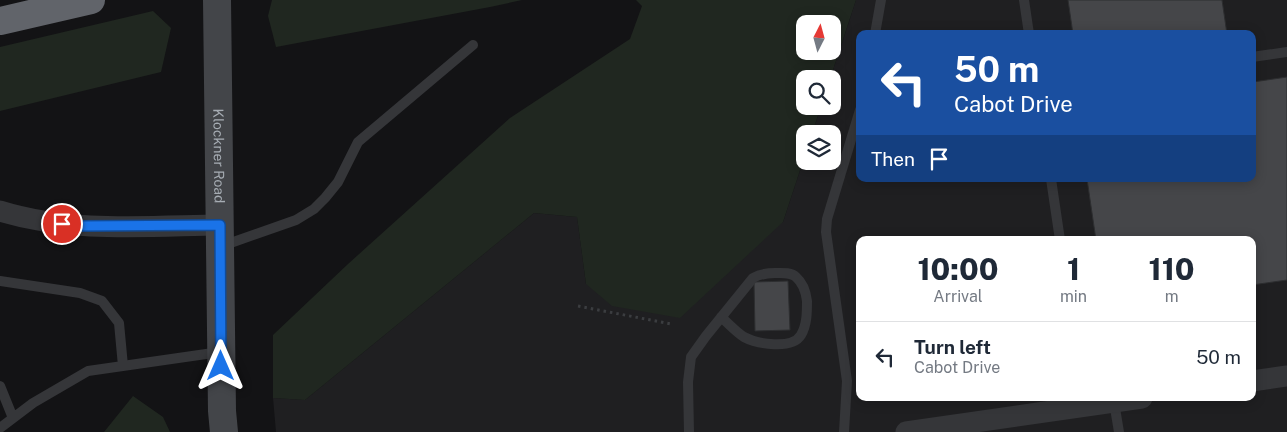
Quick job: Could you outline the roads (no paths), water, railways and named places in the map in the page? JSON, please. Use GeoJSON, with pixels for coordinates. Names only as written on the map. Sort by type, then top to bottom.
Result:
{"type":"FeatureCollection","features":[{"type":"Feature","properties":{"kind":"highway"},"geometry":{"type":"LineString","coordinates":[[0,21],[91,0]]}},
{"type":"Feature","properties":{"kind":"main road","name":"Klockner Road"},"geometry":{"type":"LineString","coordinates":[[217,0],[221,352],[224,432]]}},
{"type":"Feature","properties":{"kind":"street"},"geometry":{"type":"LineString","coordinates":[[0,211],[46,223],[221,236]]}},
{"type":"Feature","properties":{"kind":"street"},"geometry":{"type":"LineString","coordinates":[[1256,380],[1287,376]]}},
{"type":"Feature","properties":{"kind":"street"},"geometry":{"type":"LineString","coordinates":[[906,432],[1086,402],[1121,401]]}},
{"type":"Feature","properties":{"kind":"lane"},"geometry":{"type":"LineString","coordinates":[[876,30],[881,0]]}},
{"type":"Feature","properties":{"kind":"lane"},"geometry":{"type":"LineString","coordinates":[[1024,0],[1028,30]]}},
{"type":"Feature","properties":{"kind":"lane"},"geometry":{"type":"LineString","coordinates":[[221,236],[296,220],[314,208],[338,182],[358,142],[473,45]]}},
{"type":"Feature","properties":{"kind":"lane"},"geometry":{"type":"LineString","coordinates":[[1256,56],[1287,52]]}},
{"type":"Feature","properties":{"kind":"lane"},"geometry":{"type":"LineString","coordinates":[[844,432],[847,381],[826,232],[827,219],[856,123]]}},
{"type":"Feature","properties":{"kind":"lane"},"geometry":{"type":"LineString","coordinates":[[1051,182],[1059,236]]}},
{"type":"Feature","properties":{"kind":"lane"},"geometry":{"type":"LineString","coordinates":[[689,432],[688,382],[692,357],[706,336],[721,317],[753,278],[761,274],[784,272],[795,276],[802,283],[806,295],[806,323],[801,336],[790,342],[777,344],[757,343],[742,336],[721,317]]}},
{"type":"Feature","properties":{"kind":"lane"},"geometry":{"type":"LineString","coordinates":[[0,281],[80,292],[102,301],[119,323],[123,366]]}},
{"type":"Feature","properties":{"kind":"lane"},"geometry":{"type":"LineString","coordinates":[[0,428],[33,403],[88,371],[221,352]]}},
{"type":"Feature","properties":{"kind":"lane"},"geometry":{"type":"LineString","coordinates":[[0,386],[13,418]]}},
{"type":"Feature","properties":{"kind":"lane"},"geometry":{"type":"LineString","coordinates":[[1114,402],[1118,432]]}}]}
